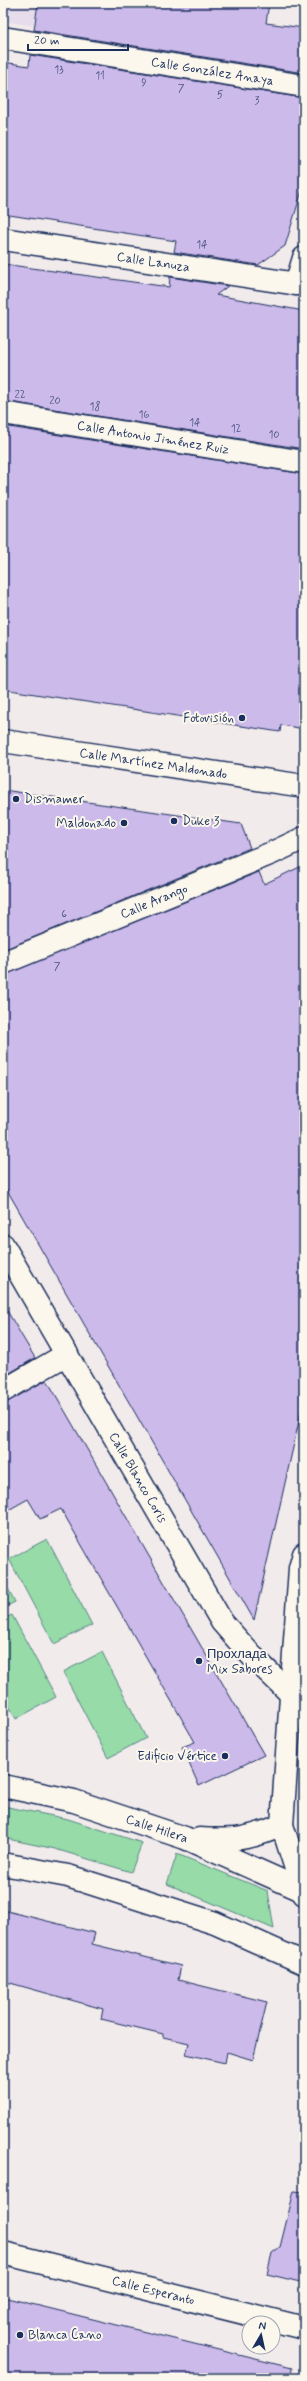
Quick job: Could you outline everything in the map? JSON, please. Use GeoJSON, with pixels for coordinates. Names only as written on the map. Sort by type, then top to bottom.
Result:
{"type":"FeatureCollection","features":[{"type":"Feature","properties":{"kind":"street","name":"Calle González Anaya"},"geometry":{"type":"LineString","coordinates":[[3,38],[304,86]]}},
{"type":"Feature","properties":{"kind":"street","name":"Calle Lanuza"},"geometry":{"type":"LineString","coordinates":[[3,239],[300,284]]}},
{"type":"Feature","properties":{"kind":"street"},"geometry":{"type":"LineString","coordinates":[[300,284],[304,258]]}},
{"type":"Feature","properties":{"kind":"street","name":"Calle Antonio Jiménez Ruiz"},"geometry":{"type":"LineString","coordinates":[[3,413],[304,462]]}},
{"type":"Feature","properties":{"kind":"street","name":"Calle Martínez Maldonado"},"geometry":{"type":"LineString","coordinates":[[3,742],[304,786]]}},
{"type":"Feature","properties":{"kind":"street","name":"Calle Arango"},"geometry":{"type":"LineString","coordinates":[[3,963],[272,853],[304,838]]}},
{"type":"Feature","properties":{"kind":"street","name":"Calle Blanco Coris"},"geometry":{"type":"LineString","coordinates":[[3,1245],[222,1622],[251,1655],[298,1695]]}},
{"type":"Feature","properties":{"kind":"street"},"geometry":{"type":"LineString","coordinates":[[3,1391],[67,1354]]}},
{"type":"Feature","properties":{"kind":"street"},"geometry":{"type":"LineString","coordinates":[[303,1566],[298,1695],[282,1824],[303,1892]]}},
{"type":"Feature","properties":{"kind":"street","name":"Calle Hilera"},"geometry":{"type":"LineString","coordinates":[[3,1786],[74,1801],[185,1838],[303,1892]]}},
{"type":"Feature","properties":{"kind":"street"},"geometry":{"type":"LineString","coordinates":[[185,1838],[226,1840],[258,1836],[282,1824]]}},
{"type":"Feature","properties":{"kind":"street"},"geometry":{"type":"LineString","coordinates":[[3,1864],[68,1876],[215,1923],[304,1963]]}},
{"type":"Feature","properties":{"kind":"street","name":"Calle Esperanto"},"geometry":{"type":"LineString","coordinates":[[3,2253],[304,2328]]}},
{"type":"Feature","properties":{"kind":"shaded area"},"geometry":{"type":"Polygon","coordinates":[[[3,3],[38,3],[34,26],[3,21],[3,3]]]}},
{"type":"Feature","properties":{"kind":"green space"},"geometry":{"type":"Polygon","coordinates":[[[47,1539],[92,1625],[54,1644],[9,1559],[47,1539]]]}},
{"type":"Feature","properties":{"kind":"green space"},"geometry":{"type":"Polygon","coordinates":[[[3,1579],[15,1602],[3,1608],[3,1579]]]}},
{"type":"Feature","properties":{"kind":"green space"},"geometry":{"type":"Polygon","coordinates":[[[12,1615],[56,1697],[16,1719],[3,1695],[3,1619],[12,1615]]]}},
{"type":"Feature","properties":{"kind":"green space"},"geometry":{"type":"Polygon","coordinates":[[[102,1652],[146,1738],[108,1758],[63,1672],[102,1652]]]}},
{"type":"Feature","properties":{"kind":"green space"},"geometry":{"type":"Polygon","coordinates":[[[3,1806],[68,1819],[142,1843],[131,1872],[55,1849],[3,1838],[3,1806]]]}},
{"type":"Feature","properties":{"kind":"green space"},"geometry":{"type":"Polygon","coordinates":[[[177,1854],[268,1891],[274,1929],[167,1884],[177,1854]]]}},
{"type":"Feature","properties":{"kind":"building"},"geometry":{"type":"Polygon","coordinates":[[[38,3],[269,3],[266,23],[304,28],[304,73],[34,30],[38,3]]]}},
{"type":"Feature","properties":{"kind":"building"},"geometry":{"type":"Polygon","coordinates":[[[30,55],[304,98],[304,184],[285,246],[258,265],[174,252],[176,241],[3,214],[3,62],[29,66],[30,55]]]}},
{"type":"Feature","properties":{"kind":"building"},"geometry":{"type":"Polygon","coordinates":[[[3,264],[169,287],[170,277],[228,286],[216,295],[304,311],[304,449],[3,401],[3,264]]]}},
{"type":"Feature","properties":{"kind":"building"},"geometry":{"type":"Polygon","coordinates":[[[3,426],[304,474],[304,729],[281,725],[280,732],[3,689],[3,426]]]}},
{"type":"Feature","properties":{"kind":"building"},"geometry":{"type":"Polygon","coordinates":[[[3,790],[241,824],[250,848],[3,950],[3,790]]]}},
{"type":"Feature","properties":{"kind":"building"},"geometry":{"type":"Polygon","coordinates":[[[304,865],[304,1399],[254,1620],[3,1183],[3,975],[259,872],[264,884],[304,865]]]}},
{"type":"Feature","properties":{"kind":"building"},"geometry":{"type":"Polygon","coordinates":[[[3,1304],[35,1358],[3,1377],[3,1304]]]}},
{"type":"Feature","properties":{"kind":"building"},"geometry":{"type":"Polygon","coordinates":[[[47,1380],[264,1755],[199,1786],[182,1747],[195,1742],[61,1509],[40,1519],[28,1499],[3,1513],[3,1403],[47,1380]]]}},
{"type":"Feature","properties":{"kind":"building"},"geometry":{"type":"Polygon","coordinates":[[[3,1910],[95,1933],[92,1944],[181,1966],[178,1980],[267,2002],[253,2060],[227,2052],[225,2063],[186,2054],[189,2043],[163,2037],[163,2034],[101,2019],[103,2009],[3,1981],[3,1910]]]}},
{"type":"Feature","properties":{"kind":"building"},"geometry":{"type":"Polygon","coordinates":[[[294,2191],[304,2192],[304,2283],[267,2274],[272,2253],[280,2247],[294,2191]]]}},
{"type":"Feature","properties":{"kind":"building"},"geometry":{"type":"Polygon","coordinates":[[[3,2297],[292,2368],[291,2378],[3,2378],[3,2297]]]}},
{"type":"Feature","properties":{"kind":"place","name":"Fotovisión"},"geometry":{"type":"Point","coordinates":[242,718]}},
{"type":"Feature","properties":{"kind":"place","name":"Dismamer"},"geometry":{"type":"Point","coordinates":[16,799]}},
{"type":"Feature","properties":{"kind":"place","name":"Duke 3"},"geometry":{"type":"Point","coordinates":[174,821]}},
{"type":"Feature","properties":{"kind":"place","name":"Maldonado"},"geometry":{"type":"Point","coordinates":[124,823]}},
{"type":"Feature","properties":{"kind":"place","name":"Прохлада Mix Sabores"},"geometry":{"type":"Point","coordinates":[199,1661]}},
{"type":"Feature","properties":{"kind":"place","name":"Edificio Vértice"},"geometry":{"type":"Point","coordinates":[225,1756]}},
{"type":"Feature","properties":{"kind":"place","name":"Blanca Cano"},"geometry":{"type":"Point","coordinates":[20,2335]}}]}
